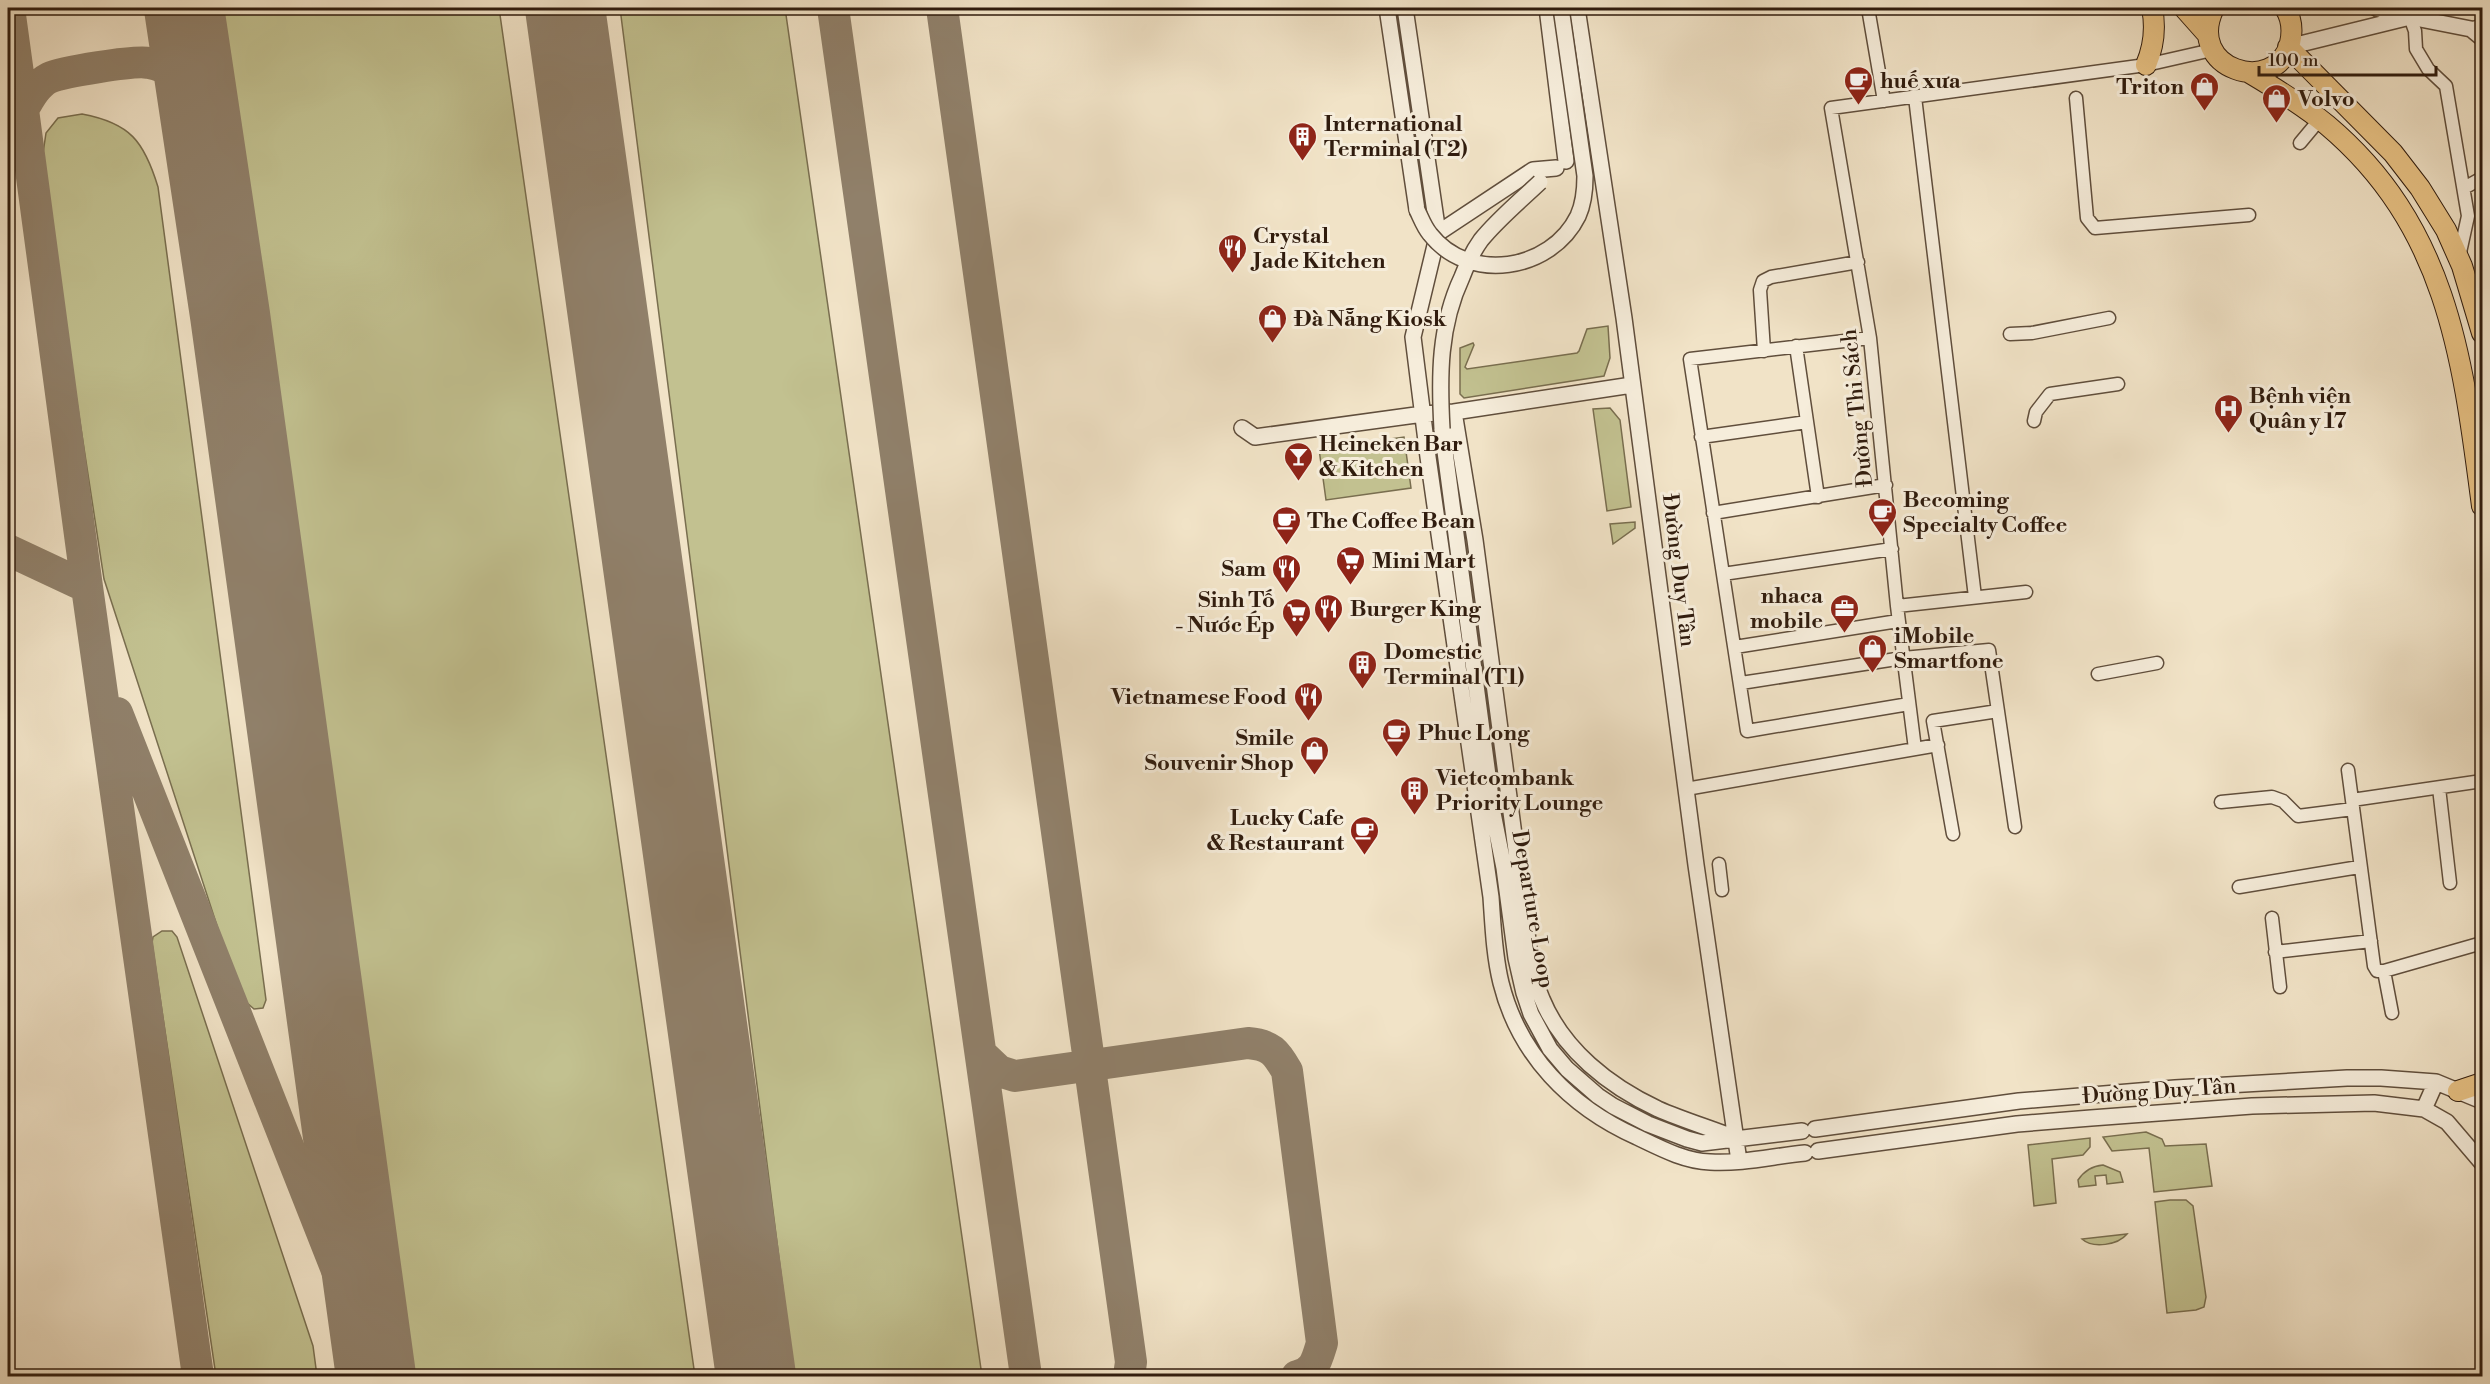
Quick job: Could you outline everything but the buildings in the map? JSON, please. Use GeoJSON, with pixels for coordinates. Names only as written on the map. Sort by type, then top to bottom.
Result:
{"type":"FeatureCollection","features":[{"type":"Feature","properties":{"kind":"main road"},"geometry":{"type":"LineString","coordinates":[[2146,65],[2152,51],[2155,23],[2152,8]]}},
{"type":"Feature","properties":{"kind":"main road"},"geometry":{"type":"LineString","coordinates":[[2184,8],[2227,66],[2248,72],[2320,119],[2374,171],[2396,199],[2435,273],[2458,348],[2471,416],[2482,507]]}},
{"type":"Feature","properties":{"kind":"main road"},"geometry":{"type":"LineString","coordinates":[[2210,42],[2208,25],[2214,8]]}},
{"type":"Feature","properties":{"kind":"main road"},"geometry":{"type":"LineString","coordinates":[[2248,72],[2260,71],[2272,66],[2282,58],[2292,32],[2291,21],[2285,8]]}},
{"type":"Feature","properties":{"kind":"main road"},"geometry":{"type":"LineString","coordinates":[[2288,47],[2393,153],[2420,188],[2446,230],[2458,258],[2482,333]]}},
{"type":"Feature","properties":{"kind":"main road"},"geometry":{"type":"LineString","coordinates":[[2458,1091],[2482,1083]]}},
{"type":"Feature","properties":{"kind":"street"},"geometry":{"type":"LineString","coordinates":[[1387,8],[1417,210],[1431,235],[1458,257],[1474,263],[1495,266],[1519,264],[1537,258],[1557,244],[1578,217],[1584,198],[1585,176],[1561,8]]}},
{"type":"Feature","properties":{"kind":"street"},"geometry":{"type":"LineString","coordinates":[[1394,8],[1424,208],[1429,221],[1438,233]]}},
{"type":"Feature","properties":{"kind":"street"},"geometry":{"type":"LineString","coordinates":[[1406,8],[1438,233],[1413,337],[1491,897],[1500,981],[1513,1019],[1532,1055],[1565,1092],[1604,1120],[1650,1143],[1690,1159],[1708,1162],[1740,1161]]}},
{"type":"Feature","properties":{"kind":"street"},"geometry":{"type":"LineString","coordinates":[[1547,8],[1561,164]]}},
{"type":"Feature","properties":{"kind":"street","name":"Đường Duy Tân"},"geometry":{"type":"LineString","coordinates":[[1577,8],[1740,1161],[2017,1124],[2243,1107],[2374,1103],[2424,1109],[2447,1122],[2482,1163]]}},
{"type":"Feature","properties":{"kind":"street"},"geometry":{"type":"LineString","coordinates":[[1868,8],[1884,101],[2146,65],[2210,42]]}},
{"type":"Feature","properties":{"kind":"street"},"geometry":{"type":"LineString","coordinates":[[2377,8],[2479,31]]}},
{"type":"Feature","properties":{"kind":"street"},"geometry":{"type":"LineString","coordinates":[[2288,47],[2410,17]]}},
{"type":"Feature","properties":{"kind":"street"},"geometry":{"type":"LineString","coordinates":[[2410,17],[2415,31],[2416,49],[2428,69],[2446,86],[2468,216],[2458,258]]}},
{"type":"Feature","properties":{"kind":"street"},"geometry":{"type":"LineString","coordinates":[[1915,97],[1975,597]]}},
{"type":"Feature","properties":{"kind":"street"},"geometry":{"type":"LineString","coordinates":[[2076,98],[2087,218],[2095,228],[2249,215]]}},
{"type":"Feature","properties":{"kind":"street","name":"Đường Thi Sách"},"geometry":{"type":"LineString","coordinates":[[1884,101],[1831,108],[1870,338],[1898,621],[1915,749]]}},
{"type":"Feature","properties":{"kind":"street"},"geometry":{"type":"LineString","coordinates":[[2300,143],[2320,119]]}},
{"type":"Feature","properties":{"kind":"street"},"geometry":{"type":"LineString","coordinates":[[1438,233],[1533,170],[1599,156]]}},
{"type":"Feature","properties":{"kind":"street","name":"Departure Loop"},"geometry":{"type":"LineString","coordinates":[[1561,164],[1480,241],[1450,306],[1442,341],[1440,381],[1442,429],[1493,813],[1504,868],[1516,958],[1531,1014],[1557,1059],[1582,1083],[1613,1106],[1648,1124],[1687,1139],[1702,1143],[1738,1139]]}},
{"type":"Feature","properties":{"kind":"street"},"geometry":{"type":"LineString","coordinates":[[2464,188],[2482,178]]}},
{"type":"Feature","properties":{"kind":"street"},"geometry":{"type":"LineString","coordinates":[[1764,351],[1760,290],[1763,281],[1771,277],[1858,262]]}},
{"type":"Feature","properties":{"kind":"street"},"geometry":{"type":"LineString","coordinates":[[2010,334],[2032,333],[2109,318]]}},
{"type":"Feature","properties":{"kind":"street"},"geometry":{"type":"LineString","coordinates":[[1870,338],[1690,359],[1747,731],[1910,704]]}},
{"type":"Feature","properties":{"kind":"street"},"geometry":{"type":"LineString","coordinates":[[1796,346],[1818,498]]}},
{"type":"Feature","properties":{"kind":"street"},"geometry":{"type":"LineString","coordinates":[[2034,421],[2036,412],[2050,394],[2118,384]]}},
{"type":"Feature","properties":{"kind":"street"},"geometry":{"type":"LineString","coordinates":[[1242,429],[1255,437],[1423,414],[1454,412],[1632,386]]}},
{"type":"Feature","properties":{"kind":"street"},"geometry":{"type":"LineString","coordinates":[[1454,412],[1475,540],[1525,918],[1534,974],[1542,999],[1556,1026],[1572,1048],[1604,1078],[1659,1110],[1738,1139]]}},
{"type":"Feature","properties":{"kind":"street"},"geometry":{"type":"LineString","coordinates":[[1701,437],[1807,422]]}},
{"type":"Feature","properties":{"kind":"street"},"geometry":{"type":"LineString","coordinates":[[1713,513],[1818,498],[1886,485]]}},
{"type":"Feature","properties":{"kind":"street"},"geometry":{"type":"LineString","coordinates":[[1723,574],[1892,549]]}},
{"type":"Feature","properties":{"kind":"street"},"geometry":{"type":"LineString","coordinates":[[1897,606],[2026,592]]}},
{"type":"Feature","properties":{"kind":"street"},"geometry":{"type":"LineString","coordinates":[[1735,647],[1898,621]]}},
{"type":"Feature","properties":{"kind":"street"},"geometry":{"type":"LineString","coordinates":[[1741,683],[1903,658],[1989,650],[2015,827]]}},
{"type":"Feature","properties":{"kind":"street"},"geometry":{"type":"LineString","coordinates":[[2098,674],[2157,663]]}},
{"type":"Feature","properties":{"kind":"street"},"geometry":{"type":"LineString","coordinates":[[1953,834],[1934,721],[1998,711]]}},
{"type":"Feature","properties":{"kind":"street"},"geometry":{"type":"LineString","coordinates":[[1686,789],[1938,745]]}},
{"type":"Feature","properties":{"kind":"street"},"geometry":{"type":"LineString","coordinates":[[2348,770],[2359,867],[2374,966],[2377,971],[2384,971],[2482,943]]}},
{"type":"Feature","properties":{"kind":"street"},"geometry":{"type":"LineString","coordinates":[[2221,802],[2272,797],[2283,801],[2298,816],[2482,781]]}},
{"type":"Feature","properties":{"kind":"street"},"geometry":{"type":"LineString","coordinates":[[2439,788],[2450,883]]}},
{"type":"Feature","properties":{"kind":"street"},"geometry":{"type":"LineString","coordinates":[[1719,864],[1722,890]]}},
{"type":"Feature","properties":{"kind":"street"},"geometry":{"type":"LineString","coordinates":[[2239,888],[2359,867]]}},
{"type":"Feature","properties":{"kind":"street"},"geometry":{"type":"LineString","coordinates":[[2272,918],[2280,987]]}},
{"type":"Feature","properties":{"kind":"street"},"geometry":{"type":"LineString","coordinates":[[2275,952],[2371,941]]}},
{"type":"Feature","properties":{"kind":"street"},"geometry":{"type":"LineString","coordinates":[[2384,971],[2392,1013]]}},
{"type":"Feature","properties":{"kind":"street","name":"Đường Duy Tân"},"geometry":{"type":"LineString","coordinates":[[1738,1139],[2019,1101],[2251,1083],[2381,1078],[2436,1082],[2482,1101]]}},
{"type":"Feature","properties":{"kind":"street"},"geometry":{"type":"LineString","coordinates":[[2424,1109],[2436,1082]]}},
{"type":"Feature","properties":{"kind":"street"},"geometry":{"type":"LineString","coordinates":[[1910,1117],[1912,1138]]}},
{"type":"Feature","properties":{"kind":"shaded area"},"geometry":{"type":"Polygon","coordinates":[[[209,8],[499,8],[695,1376],[401,1376],[209,8]]]}},
{"type":"Feature","properties":{"kind":"shaded area"},"geometry":{"type":"Polygon","coordinates":[[[620,8],[785,8],[982,1376],[794,1376],[620,8]]]}},
{"type":"Feature","properties":{"kind":"shaded area"},"geometry":{"type":"Polygon","coordinates":[[[82,114],[112,123],[133,137],[147,157],[158,187],[266,1000],[263,1008],[254,1009],[246,1002],[236,984],[104,579],[41,167],[46,133],[58,118],[82,114]]]}},
{"type":"Feature","properties":{"kind":"shaded area"},"geometry":{"type":"Polygon","coordinates":[[[1608,326],[1610,358],[1604,376],[1464,398],[1460,394],[1460,348],[1473,343],[1474,345],[1465,367],[1467,369],[1577,353],[1587,329],[1608,326]]]}},
{"type":"Feature","properties":{"kind":"shaded area"},"geometry":{"type":"Polygon","coordinates":[[[1610,408],[1620,420],[1631,507],[1607,511],[1593,409],[1610,408]]]}},
{"type":"Feature","properties":{"kind":"shaded area"},"geometry":{"type":"Polygon","coordinates":[[[1404,437],[1411,488],[1326,500],[1319,449],[1404,437]]]}},
{"type":"Feature","properties":{"kind":"shaded area"},"geometry":{"type":"Polygon","coordinates":[[[1635,522],[1635,528],[1613,544],[1610,524],[1635,522]]]}},
{"type":"Feature","properties":{"kind":"shaded area"},"geometry":{"type":"Polygon","coordinates":[[[162,931],[172,931],[177,937],[313,1346],[317,1376],[216,1376],[152,943],[153,937],[162,931]]]}},
{"type":"Feature","properties":{"kind":"shaded area"},"geometry":{"type":"Polygon","coordinates":[[[2146,1132],[2162,1139],[2165,1146],[2206,1144],[2212,1186],[2154,1192],[2149,1148],[2112,1151],[2103,1137],[2146,1132]]]}},
{"type":"Feature","properties":{"kind":"shaded area"},"geometry":{"type":"Polygon","coordinates":[[[2090,1138],[2090,1147],[2083,1155],[2052,1159],[2056,1203],[2034,1206],[2028,1145],[2090,1138]]]}},
{"type":"Feature","properties":{"kind":"shaded area"},"geometry":{"type":"Polygon","coordinates":[[[2103,1165],[2120,1172],[2123,1182],[2107,1184],[2106,1175],[2095,1176],[2096,1185],[2079,1187],[2078,1180],[2083,1174],[2103,1165]]]}},
{"type":"Feature","properties":{"kind":"shaded area"},"geometry":{"type":"Polygon","coordinates":[[[2186,1200],[2193,1206],[2206,1297],[2204,1307],[2167,1313],[2155,1202],[2186,1200]]]}},
{"type":"Feature","properties":{"kind":"shaded area"},"geometry":{"type":"Polygon","coordinates":[[[2127,1234],[2118,1241],[2099,1245],[2082,1239],[2127,1234]]]}},
{"type":"Feature","properties":{"kind":"taxiway"},"geometry":{"type":"LineString","coordinates":[[9,8],[23,110]]}},
{"type":"Feature","properties":{"kind":"taxiway"},"geometry":{"type":"LineString","coordinates":[[169,8],[189,44]]}},
{"type":"Feature","properties":{"kind":"taxiway"},"geometry":{"type":"LineString","coordinates":[[833,8],[1026,1376]]}},
{"type":"Feature","properties":{"kind":"taxiway"},"geometry":{"type":"LineString","coordinates":[[942,8],[1131,1362],[1129,1376]]}},
{"type":"Feature","properties":{"kind":"taxiway"},"geometry":{"type":"LineString","coordinates":[[196,91],[180,77],[163,67],[149,63],[129,63],[49,78],[37,88],[23,110],[87,587],[198,1376]]}},
{"type":"Feature","properties":{"kind":"taxiway"},"geometry":{"type":"LineString","coordinates":[[8,550],[87,587]]}},
{"type":"Feature","properties":{"kind":"taxiway"},"geometry":{"type":"LineString","coordinates":[[117,713],[374,1364]]}},
{"type":"Feature","properties":{"kind":"taxiway"},"geometry":{"type":"LineString","coordinates":[[981,1054],[999,1071],[1015,1076],[1248,1043],[1268,1048],[1276,1054],[1287,1071],[1322,1343],[1312,1368],[1297,1376]]}},
{"type":"Feature","properties":{"kind":"runway"},"geometry":{"type":"LineString","coordinates":[[184,8],[230,315],[376,1376]]}},
{"type":"Feature","properties":{"kind":"runway"},"geometry":{"type":"LineString","coordinates":[[565,8],[756,1376]]}},
{"type":"Feature","properties":{"kind":"place","name":"huế xưa"},"geometry":{"type":"Point","coordinates":[1859,106]}},
{"type":"Feature","properties":{"kind":"place","name":"Triton"},"geometry":{"type":"Point","coordinates":[2205,112]}},
{"type":"Feature","properties":{"kind":"place","name":"Volvo"},"geometry":{"type":"Point","coordinates":[2277,124]}},
{"type":"Feature","properties":{"kind":"place","name":"International Terminal (T2)"},"geometry":{"type":"Point","coordinates":[1303,162]}},
{"type":"Feature","properties":{"kind":"place","name":"Crystal Jade Kitchen"},"geometry":{"type":"Point","coordinates":[1232,274]}},
{"type":"Feature","properties":{"kind":"place","name":"Đà Nẵng Kiosk"},"geometry":{"type":"Point","coordinates":[1273,344]}},
{"type":"Feature","properties":{"kind":"place","name":"Bệnh viện Quân y 17"},"geometry":{"type":"Point","coordinates":[2228,434]}},
{"type":"Feature","properties":{"kind":"place","name":"Heineken Bar & Kitchen"},"geometry":{"type":"Point","coordinates":[1298,482]}},
{"type":"Feature","properties":{"kind":"place","name":"Becoming Specialty Coffee"},"geometry":{"type":"Point","coordinates":[1882,538]}},
{"type":"Feature","properties":{"kind":"place","name":"The Coffee Bean"},"geometry":{"type":"Point","coordinates":[1286,546]}},
{"type":"Feature","properties":{"kind":"place","name":"Mini Mart"},"geometry":{"type":"Point","coordinates":[1351,586]}},
{"type":"Feature","properties":{"kind":"place","name":"Sam"},"geometry":{"type":"Point","coordinates":[1287,594]}},
{"type":"Feature","properties":{"kind":"place","name":"Burger King"},"geometry":{"type":"Point","coordinates":[1329,634]}},
{"type":"Feature","properties":{"kind":"place","name":"nhaca mobile"},"geometry":{"type":"Point","coordinates":[1844,634]}},
{"type":"Feature","properties":{"kind":"place","name":"Sinh Tố - Nước Ép"},"geometry":{"type":"Point","coordinates":[1296,638]}},
{"type":"Feature","properties":{"kind":"place","name":"iMobile Smartfone"},"geometry":{"type":"Point","coordinates":[1873,674]}},
{"type":"Feature","properties":{"kind":"place","name":"Domestic Terminal (T1)"},"geometry":{"type":"Point","coordinates":[1363,690]}},
{"type":"Feature","properties":{"kind":"place","name":"Vietnamese Food"},"geometry":{"type":"Point","coordinates":[1308,722]}},
{"type":"Feature","properties":{"kind":"place","name":"Phuc Long"},"geometry":{"type":"Point","coordinates":[1397,758]}},
{"type":"Feature","properties":{"kind":"place","name":"Smile Souvenir Shop"},"geometry":{"type":"Point","coordinates":[1315,776]}},
{"type":"Feature","properties":{"kind":"place","name":"Vietcombank Priority Lounge"},"geometry":{"type":"Point","coordinates":[1415,816]}},
{"type":"Feature","properties":{"kind":"place","name":"Lucky Cafe & Restaurant"},"geometry":{"type":"Point","coordinates":[1365,856]}}]}
